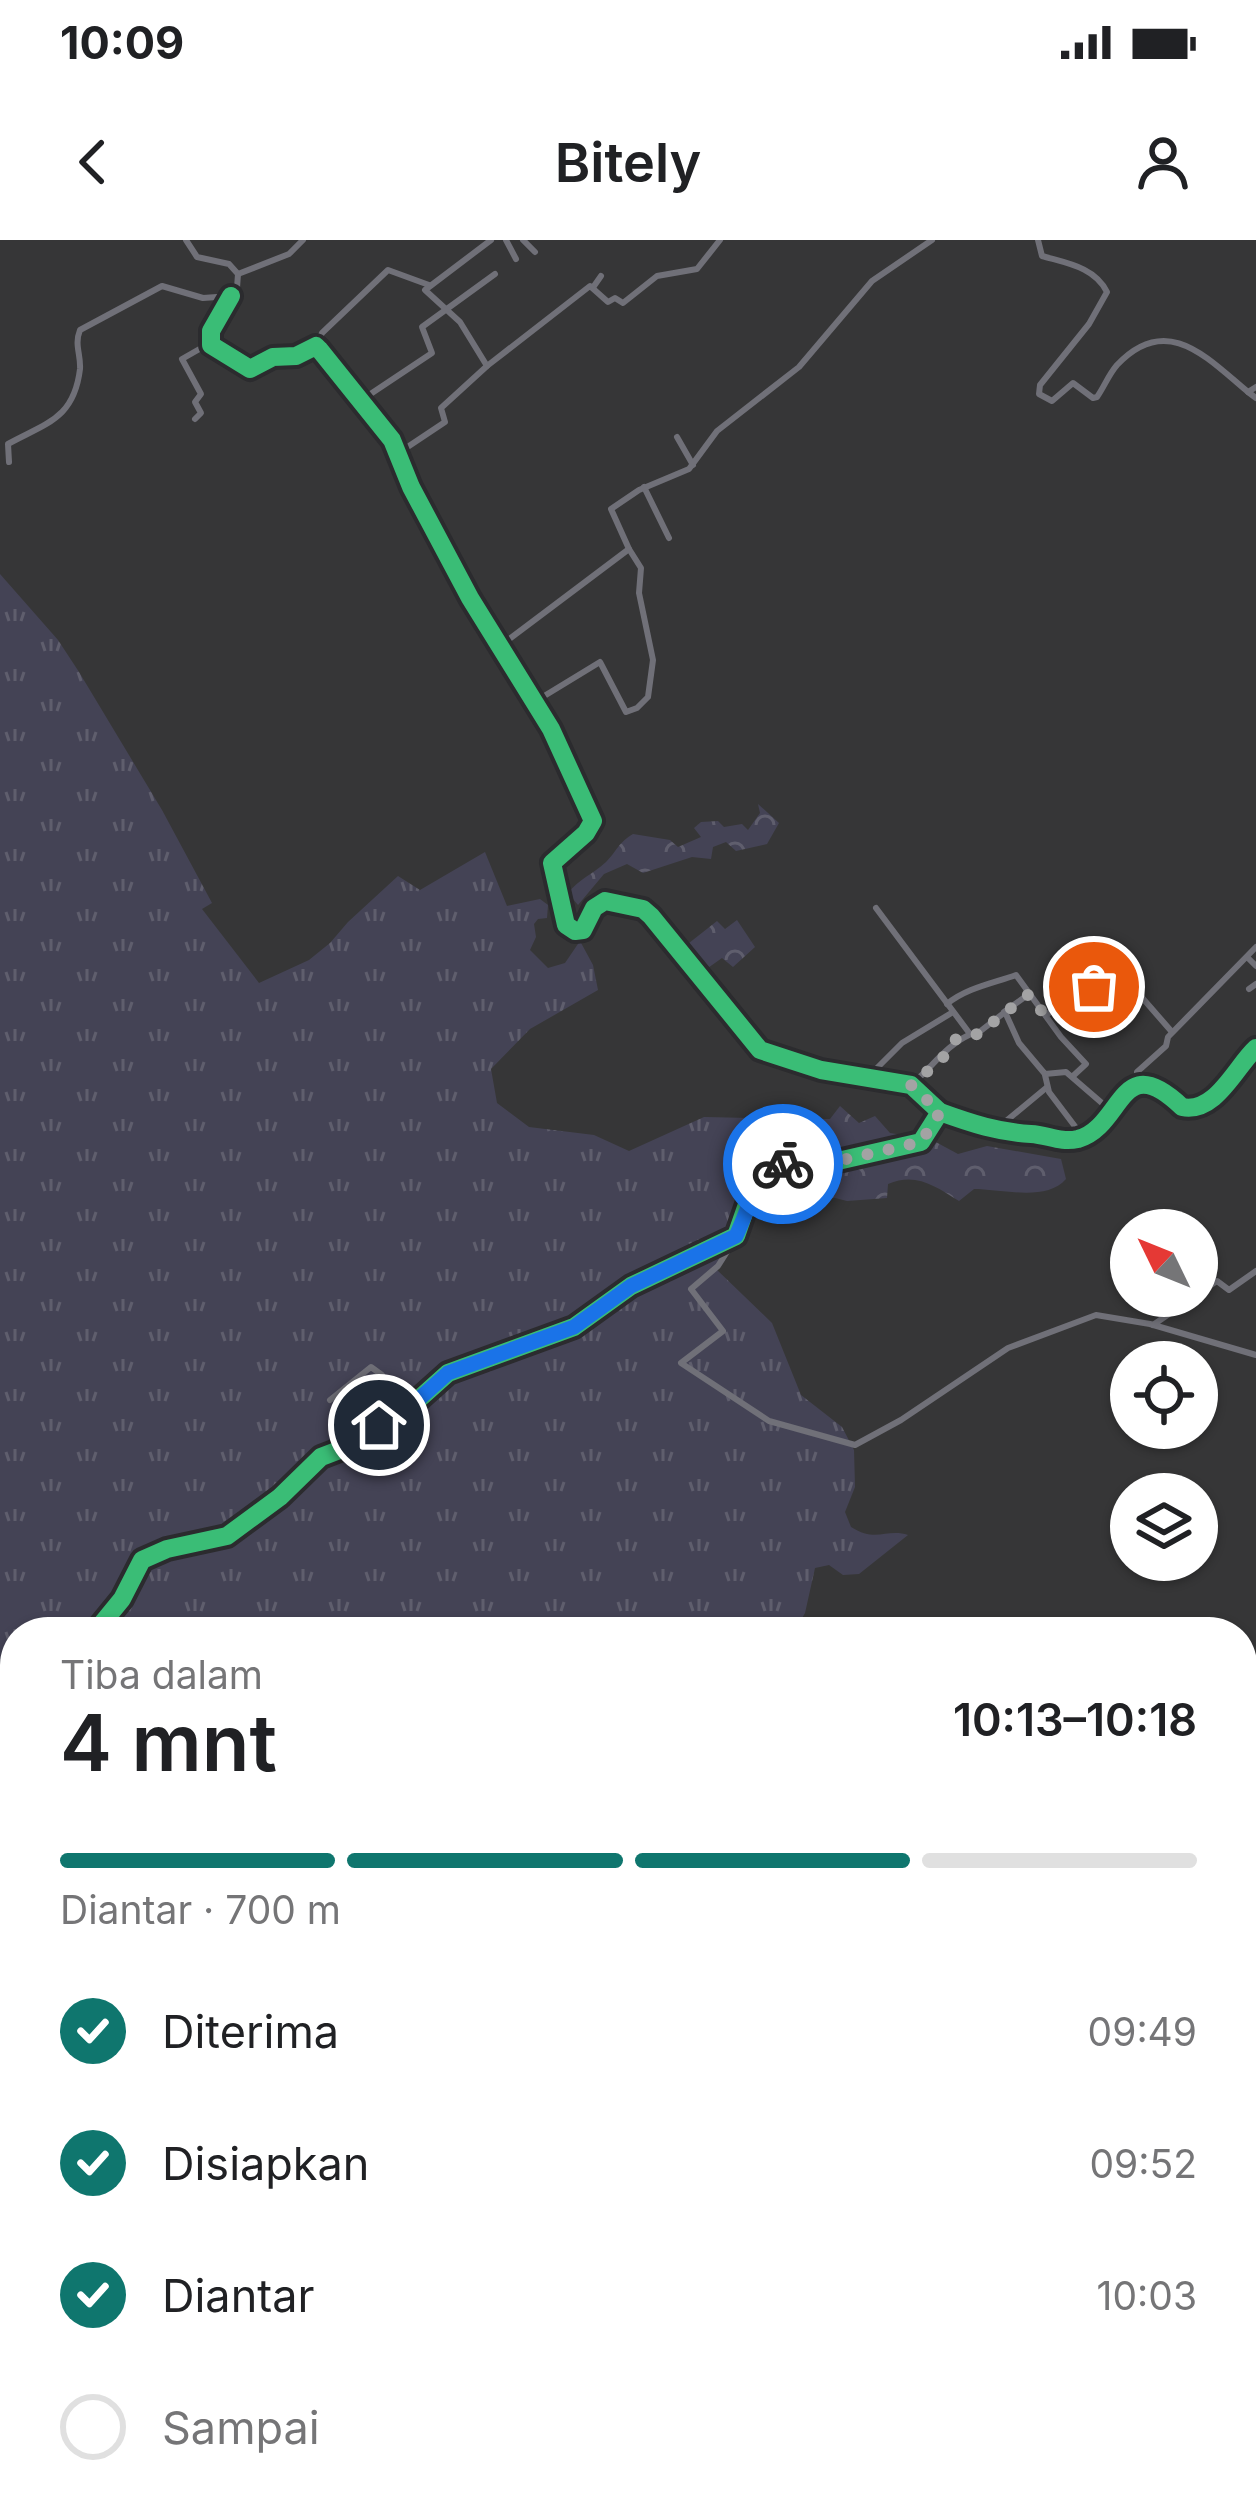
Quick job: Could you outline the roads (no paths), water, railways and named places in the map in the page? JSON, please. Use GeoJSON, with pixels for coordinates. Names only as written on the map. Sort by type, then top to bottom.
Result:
{"type":"FeatureCollection","features":[{"type":"Feature","properties":{"kind":"street"},"geometry":{"type":"LineString","coordinates":[[186,240],[197,257],[229,264],[238,274],[237,288],[211,331],[210,343]]}},
{"type":"Feature","properties":{"kind":"street"},"geometry":{"type":"LineString","coordinates":[[238,274],[290,254],[303,240]]}},
{"type":"Feature","properties":{"kind":"street"},"geometry":{"type":"LineString","coordinates":[[487,366],[462,325],[425,292],[491,240]]}},
{"type":"Feature","properties":{"kind":"street"},"geometry":{"type":"LineString","coordinates":[[506,240],[517,259]]}},
{"type":"Feature","properties":{"kind":"street"},"geometry":{"type":"LineString","coordinates":[[524,240],[535,252]]}},
{"type":"Feature","properties":{"kind":"street"},"geometry":{"type":"LineString","coordinates":[[594,286],[608,302],[615,298],[623,303],[656,276],[697,269],[720,240]]}},
{"type":"Feature","properties":{"kind":"street"},"geometry":{"type":"LineString","coordinates":[[536,701],[600,662],[626,712],[648,697],[653,657],[638,589],[641,569],[610,512],[644,487],[693,465],[717,431],[799,368],[872,281],[932,240]]}},
{"type":"Feature","properties":{"kind":"street"},"geometry":{"type":"LineString","coordinates":[[1038,240],[1042,256],[1079,267],[1107,289],[1089,324],[1040,385],[1044,399],[1052,401],[1073,383],[1096,397],[1118,364],[1159,340],[1192,347],[1252,389],[1256,398]]}},
{"type":"Feature","properties":{"kind":"street"},"geometry":{"type":"LineString","coordinates":[[210,343],[250,369],[273,357],[296,356],[316,346],[322,333],[388,270],[429,285]]}},
{"type":"Feature","properties":{"kind":"street"},"geometry":{"type":"LineString","coordinates":[[360,401],[432,353],[421,328],[495,274]]}},
{"type":"Feature","properties":{"kind":"street"},"geometry":{"type":"LineString","coordinates":[[398,454],[445,422],[441,409],[487,366],[602,276]]}},
{"type":"Feature","properties":{"kind":"street"},"geometry":{"type":"LineString","coordinates":[[9,461],[8,444],[50,423],[68,408],[80,368],[76,343],[80,330],[162,286],[203,298],[231,296]]}},
{"type":"Feature","properties":{"kind":"street"},"geometry":{"type":"LineString","coordinates":[[195,419],[201,413],[195,402],[201,394],[182,359],[210,343]]}},
{"type":"Feature","properties":{"kind":"street"},"geometry":{"type":"LineString","coordinates":[[316,346],[392,440],[411,487],[536,701],[593,821],[552,863],[566,925],[583,930],[594,908],[605,901],[643,909],[760,1050],[814,1069],[911,1085],[940,1112],[1017,1137],[1034,1134],[1056,1141],[1083,1136],[1124,1094],[1142,1085],[1155,1086],[1182,1108],[1191,1109],[1238,1074],[1256,1048]]}},
{"type":"Feature","properties":{"kind":"street"},"geometry":{"type":"LineString","coordinates":[[677,437],[693,465]]}},
{"type":"Feature","properties":{"kind":"street"},"geometry":{"type":"LineString","coordinates":[[644,487],[669,538]]}},
{"type":"Feature","properties":{"kind":"street"},"geometry":{"type":"LineString","coordinates":[[500,646],[629,549]]}},
{"type":"Feature","properties":{"kind":"street"},"geometry":{"type":"LineString","coordinates":[[876,908],[970,1034]]}},
{"type":"Feature","properties":{"kind":"street"},"geometry":{"type":"LineString","coordinates":[[1142,1085],[1136,1074],[1256,947]]}},
{"type":"Feature","properties":{"kind":"street"},"geometry":{"type":"LineString","coordinates":[[1247,957],[1256,966]]}},
{"type":"Feature","properties":{"kind":"street"},"geometry":{"type":"LineString","coordinates":[[947,1004],[962,991],[994,986],[1015,974],[1086,1064],[1073,1076]]}},
{"type":"Feature","properties":{"kind":"street"},"geometry":{"type":"LineString","coordinates":[[1046,1017],[1070,993],[1103,988],[1124,977],[1172,1032]]}},
{"type":"Feature","properties":{"kind":"street"},"geometry":{"type":"LineString","coordinates":[[911,1085],[942,1059],[956,1039],[978,1034],[1029,994]]}},
{"type":"Feature","properties":{"kind":"street"},"geometry":{"type":"LineString","coordinates":[[867,1078],[897,1047],[953,1012]]}},
{"type":"Feature","properties":{"kind":"street"},"geometry":{"type":"LineString","coordinates":[[1004,1012],[1019,1043],[1045,1074],[1047,1087],[1083,1136]]}},
{"type":"Feature","properties":{"kind":"street"},"geometry":{"type":"LineString","coordinates":[[1045,1074],[1073,1076],[1110,1110]]}},
{"type":"Feature","properties":{"kind":"street"},"geometry":{"type":"LineString","coordinates":[[994,1131],[1047,1087]]}},
{"type":"Feature","properties":{"kind":"street"},"geometry":{"type":"LineString","coordinates":[[940,1112],[921,1142],[816,1166],[770,1167],[751,1193],[736,1236],[718,1266],[691,1289],[723,1331],[681,1364],[769,1421],[855,1445],[1008,1348],[1096,1315],[1152,1325],[1256,1355]]}},
{"type":"Feature","properties":{"kind":"street"},"geometry":{"type":"LineString","coordinates":[[107,1617],[142,1560],[170,1548],[227,1536],[280,1497],[321,1456],[351,1446],[448,1373],[574,1327],[631,1286],[736,1236]]}},
{"type":"Feature","properties":{"kind":"street"},"geometry":{"type":"LineString","coordinates":[[1218,1282],[1228,1290],[1256,1271]]}},
{"type":"Feature","properties":{"kind":"street"},"geometry":{"type":"LineString","coordinates":[[1152,1325],[1164,1317]]}},
{"type":"Feature","properties":{"kind":"street"},"geometry":{"type":"LineString","coordinates":[[330,1400],[370,1367],[376,1369],[382,1375],[368,1418],[376,1426]]}}]}
